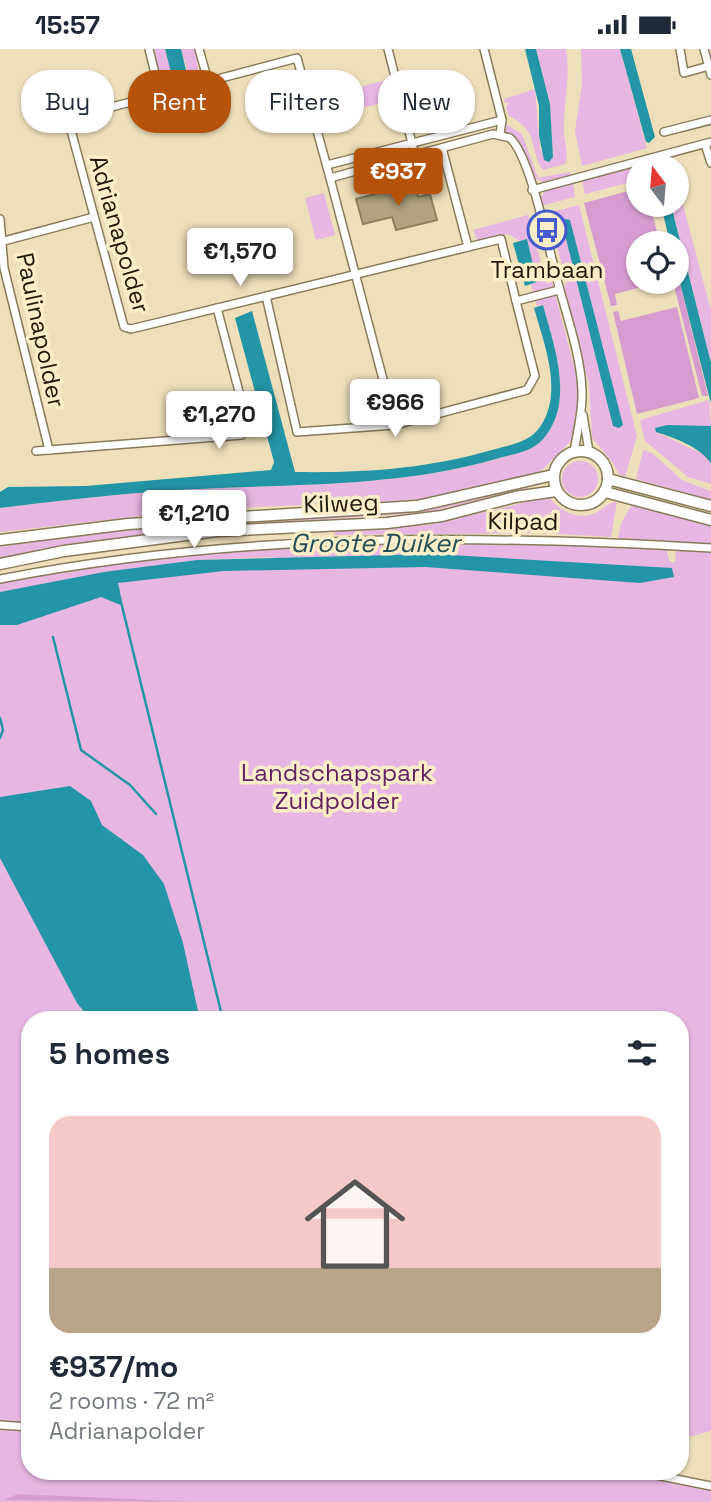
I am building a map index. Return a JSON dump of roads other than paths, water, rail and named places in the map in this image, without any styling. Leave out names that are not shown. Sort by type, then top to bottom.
[{"type":"main road","points":[[574,452],[589,452],[603,462],[608,479],[604,492],[597,500],[580,506],[569,503],[556,491],[553,475],[558,462],[574,452]]},
{"type":"main road","name":"Kilweg","points":[[0,540],[128,524],[417,506],[553,475]]},
{"type":"main road","points":[[608,479],[711,506]]},
{"type":"main road","name":"Kilweg","points":[[0,564],[76,549],[218,531],[401,521],[465,511],[515,497],[556,491]]},
{"type":"main road","points":[[604,492],[711,520]]},
{"type":"street","points":[[149,49],[154,70]]},
{"type":"street","points":[[199,49],[205,70]]},
{"type":"street","points":[[295,49],[395,425]]},
{"type":"street","points":[[388,49],[415,155]]},
{"type":"street","points":[[484,49],[502,120],[500,134]]},
{"type":"street","points":[[680,49],[684,73],[709,66]]},
{"type":"street","points":[[704,49],[711,75]]},
{"type":"street","name":"Adrianapolder","points":[[231,75],[298,58]]},
{"type":"street","name":"Adrianapolder","points":[[128,103],[74,117],[69,123],[124,327],[131,329],[500,239],[516,301]]},
{"type":"street","points":[[327,165],[502,120]]},
{"type":"street","points":[[664,132],[711,120]]},
{"type":"street","points":[[330,178],[500,134],[510,138],[520,151],[559,290],[581,380],[589,452]]},
{"type":"street","points":[[532,190],[708,143],[711,163]]},
{"type":"street","points":[[442,148],[468,247]]},
{"type":"street","points":[[2,242],[94,218]]},
{"type":"street","name":"Paulinapolder","points":[[0,219],[4,268],[49,450]]},
{"type":"street","points":[[266,296],[297,432],[395,425],[527,390],[535,376],[516,301],[559,290]]},
{"type":"street","points":[[36,451],[242,435],[248,426],[217,307]]},
{"type":"street","points":[[574,452],[582,408]]},
{"type":"street","name":"Kilpad","points":[[0,579],[120,558],[261,543],[449,538],[711,548]]},
{"type":"street","points":[[0,1425],[21,1426]]},
{"type":"street","points":[[681,1480],[711,1486]]},
{"type":"water","points":[[165,49],[181,49],[186,70],[170,70]]},
{"type":"water","points":[[525,49],[536,49],[550,104],[553,157],[549,162],[544,160],[539,136],[539,106]]},
{"type":"water","points":[[620,49],[631,49],[655,137],[649,143],[646,142]]},
{"type":"water","points":[[664,217],[674,217],[678,231],[667,231]]},
{"type":"water","points":[[565,219],[570,220],[623,425],[619,428],[613,426],[562,223]]},
{"type":"water","points":[[527,239],[537,282],[525,286],[513,243]]},
{"type":"water","points":[[689,276],[711,363],[711,404],[683,294],[689,294]]},
{"type":"water","points":[[543,305],[559,373],[558,407],[544,438],[522,452],[455,469],[373,481],[164,491],[0,508],[0,492],[8,487],[86,486],[271,470],[274,462],[235,318],[252,311],[295,472],[346,472],[419,466],[518,443],[530,437],[540,427],[551,399],[550,368],[534,308]]},
{"type":"water","points":[[667,425],[711,426],[711,463],[693,447],[656,432],[655,428]]},
{"type":"water","points":[[433,554],[672,568],[674,577],[640,583],[425,567],[224,571],[118,583],[123,606],[101,597],[17,625],[0,625],[0,592],[104,572],[197,560]]},
{"type":"water","points":[[70,786],[91,801],[102,825],[143,855],[164,884],[183,943],[198,1011],[84,1011],[0,858],[0,797]]},
{"type":"waterway","points":[[122,606],[221,1011]]},
{"type":"waterway","points":[[53,637],[81,750],[130,785],[156,814]]},
{"type":"waterway","points":[[0,718],[3,730],[0,738]]},
{"type":"place","name":"Trambaan","points":[[547,230]]},
{"type":"water label","name":"Groote Duiker","points":[[375,543]]},
{"type":"park label","name":"Landschapspark Zuidpolder","points":[[337,786]]}]
